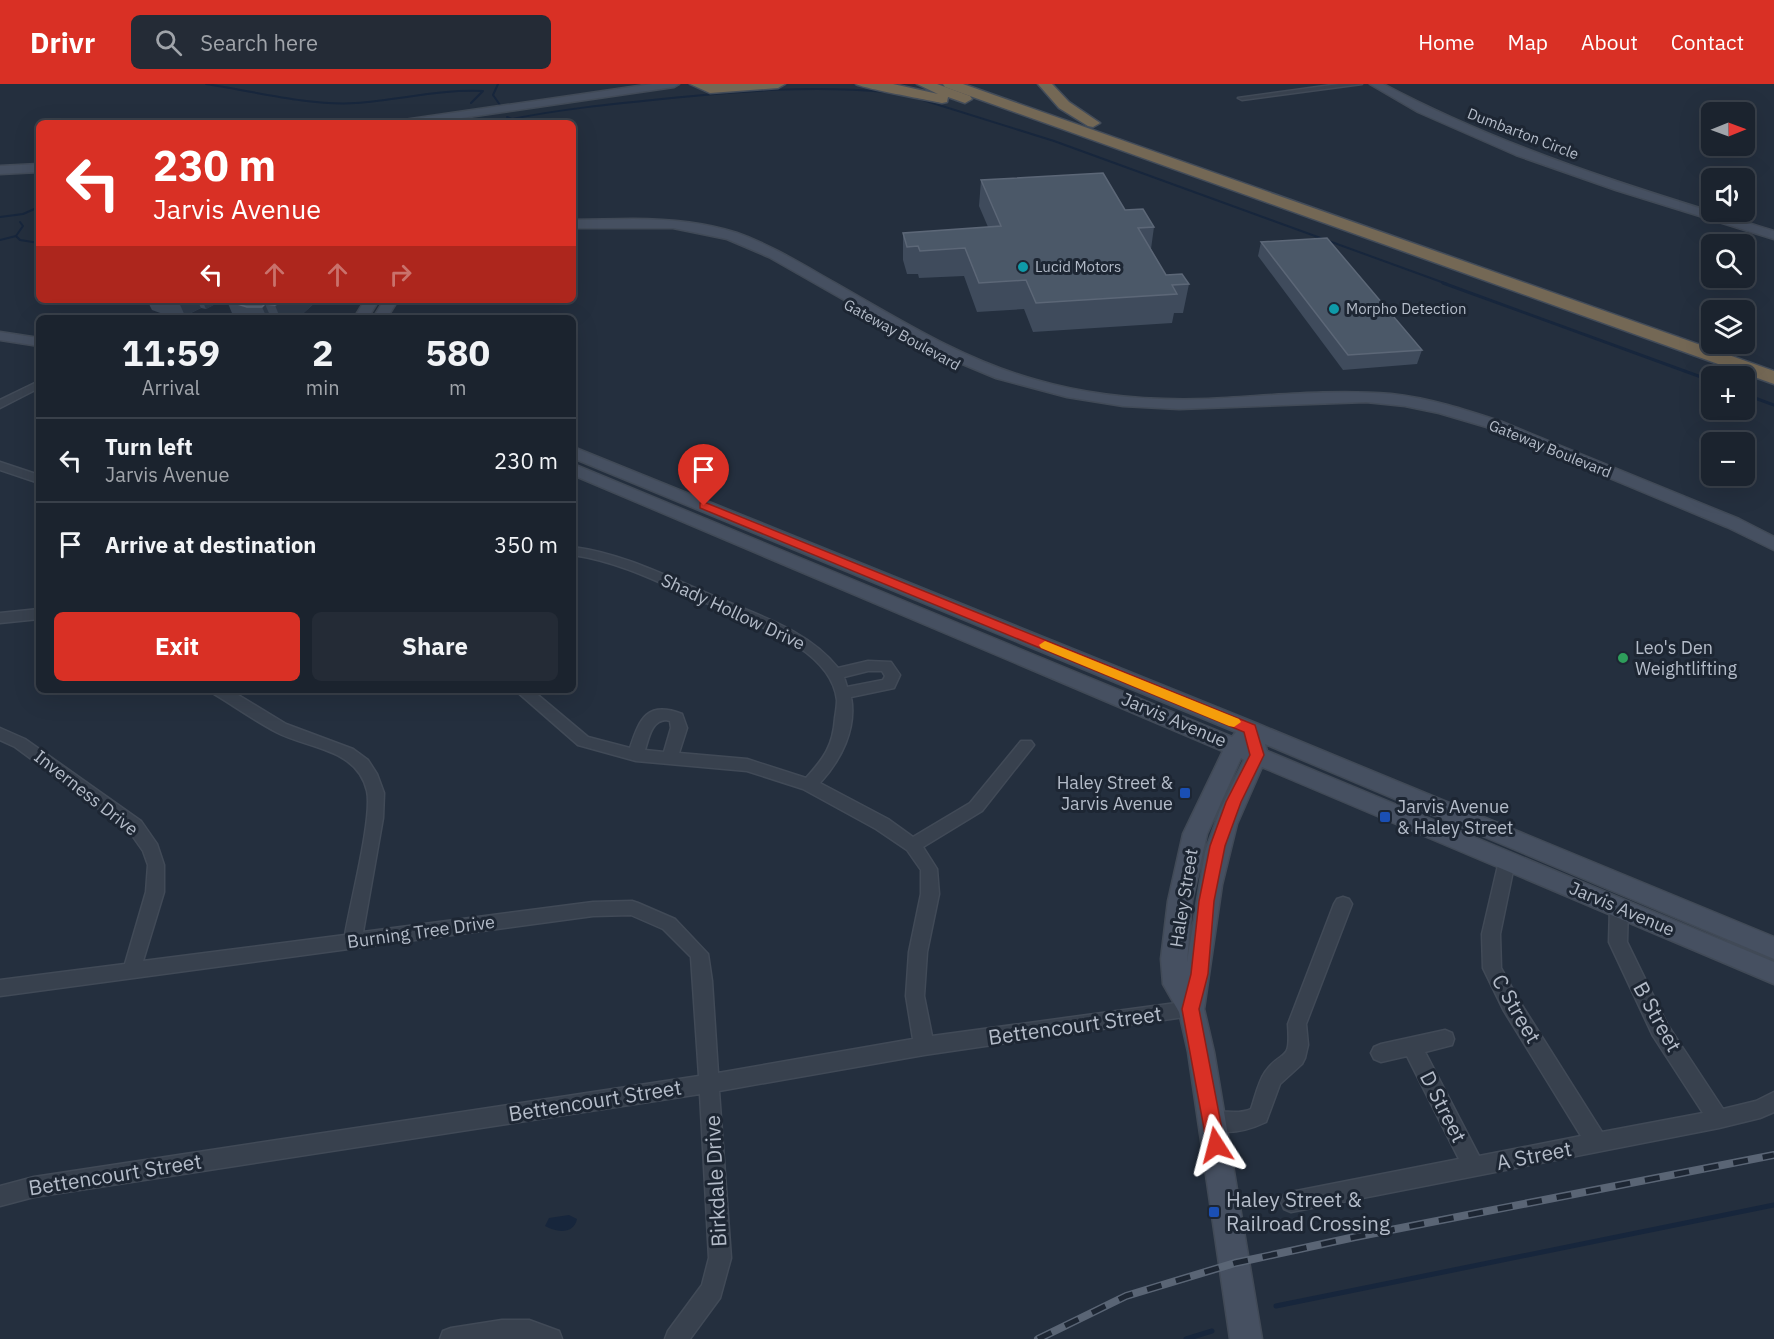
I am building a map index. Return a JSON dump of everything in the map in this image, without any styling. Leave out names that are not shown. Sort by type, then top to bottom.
[{"type":"highway","points":[[698,84],[704,88],[719,89],[778,84]]},
{"type":"highway","points":[[863,84],[918,93],[970,108]]},
{"type":"highway","points":[[924,84],[1704,366]]},
{"type":"highway","points":[[950,84],[1774,376]]},
{"type":"highway","points":[[958,84],[1774,376]]},
{"type":"highway","points":[[1045,84],[1064,105],[1087,120],[1199,165],[1227,179]]},
{"type":"highway","points":[[993,115],[1134,160]]},
{"type":"highway","points":[[1755,385],[1774,392]]},
{"type":"street","points":[[425,120],[674,84]]},
{"type":"street","points":[[459,120],[698,84]]},
{"type":"street","points":[[1242,98],[1358,84]]},
{"type":"street","name":"Dumbarton Circle","points":[[1375,84],[1449,123],[1518,152],[1665,202],[1774,235]]},
{"type":"street","name":"Dumbarton Circle","points":[[1398,84],[1461,119],[1523,148],[1665,202]]},
{"type":"street","points":[[0,170],[36,168]]},
{"type":"street","points":[[0,175],[36,173]]},
{"type":"street","name":"Gateway Boulevard","points":[[576,225],[657,223],[706,229],[730,235],[773,254],[958,359],[997,374],[1058,390],[1110,399],[1178,404],[1392,399],[1460,414],[1496,425],[1733,524],[1774,544]]},
{"type":"street","name":"Gateway Boulevard","points":[[576,230],[654,227],[702,233],[724,239],[765,257],[909,341],[960,367],[1017,387],[1064,398],[1137,408],[1180,411],[1264,407],[1315,399]]},
{"type":"street","points":[[0,330],[36,335]]},
{"type":"street","points":[[0,336],[36,342]]},
{"type":"street","points":[[0,405],[36,386]]},
{"type":"street","name":"Jarvis Avenue","points":[[576,453],[1248,744],[1507,861],[1774,973]]},
{"type":"street","points":[[0,466],[36,478]]},
{"type":"street","name":"Jarvis Avenue","points":[[576,470],[1248,744],[1774,948]]},
{"type":"street","name":"Shady Hollow Drive","points":[[576,551],[616,558],[793,636],[822,657],[836,674],[844,693],[844,719],[834,756],[809,785]]},
{"type":"street","points":[[0,618],[36,614]]},
{"type":"street","points":[[836,674],[868,666],[886,666],[893,675],[889,684],[844,693]]},
{"type":"street","points":[[224,693],[281,728],[348,753],[362,764],[370,778],[376,793],[375,818],[352,942]]},
{"type":"street","points":[[526,693],[583,741],[636,755],[747,765],[809,785],[882,824],[913,845],[928,869],[930,894],[918,952],[915,996],[924,1047]]},
{"type":"street","points":[[636,755],[646,724],[653,716],[668,713],[677,718],[679,728],[670,758]]},
{"type":"street","name":"Inverness Drive","points":[[0,734],[20,743],[135,826],[151,849],[156,865],[155,892],[131,972]]},
{"type":"street","name":"Haley Street","points":[[1246,1339],[1212,1121],[1191,1009],[1199,974],[1206,901],[1218,846],[1234,802],[1248,744]]},
{"type":"street","points":[[913,845],[976,807],[1026,745]]},
{"type":"street","name":"C Street","points":[[1507,861],[1491,934],[1492,968],[1511,1005],[1597,1143]]},
{"type":"street","points":[[1212,1121],[1245,1122],[1259,1115],[1272,1078],[1295,1058],[1299,1045],[1297,1024],[1343,904]]},
{"type":"street","name":"B Street","points":[[1619,907],[1618,942],[1660,1030],[1719,1119]]},
{"type":"street","name":"Burning Tree Drive","points":[[0,988],[593,909],[632,908],[669,924],[699,954],[711,1083]]},
{"type":"street","name":"Bettencourt Street","points":[[0,1196],[34,1187],[711,1083],[924,1047],[1191,1009]]},
{"type":"street","points":[[1381,1053],[1445,1039]]},
{"type":"street","name":"D Street","points":[[1412,1046],[1474,1167]]},
{"type":"street","name":"Birkdale Drive","points":[[675,1339],[712,1290],[720,1258],[711,1083]]},
{"type":"street","name":"A Street","points":[[1291,1202],[1719,1119],[1760,1109],[1774,1101]]},
{"type":"street","points":[[451,1339],[497,1331],[541,1333],[551,1339]]},
{"type":"water","points":[[569,1215],[577,1219],[569,1230],[560,1231],[545,1226],[549,1218]]},
{"type":"building","name":"Lucid Motors","points":[[1103,173],[1125,210],[1143,209],[1154,227],[1138,228],[1166,275],[1182,274],[1189,284],[1172,285],[1177,294],[1036,303],[1026,280],[979,283],[965,248],[920,251],[918,246],[907,247],[903,233],[1001,226],[981,180]]},
{"type":"building","name":"Morpho Detection","points":[[1327,238],[1422,350],[1348,355],[1261,242]]},
{"type":"building","points":[[234,303],[280,303],[265,304],[262,307],[247,307]]},
{"type":"waterway","points":[[206,84],[300,100],[338,103],[372,102],[435,93],[483,91],[471,103]]},
{"type":"waterway","points":[[498,84],[493,95],[500,105]]},
{"type":"waterway","points":[[507,117],[512,119],[606,105],[746,91],[831,89],[887,92]]},
{"type":"waterway","points":[[910,96],[1054,141],[1447,284]]},
{"type":"waterway","points":[[0,217],[23,214],[36,208]]},
{"type":"waterway","points":[[16,236],[23,226],[20,222]]},
{"type":"waterway","points":[[0,240],[16,236]]},
{"type":"waterway","points":[[16,236],[20,240],[36,243]]},
{"type":"waterway","points":[[1443,283],[1701,377]]},
{"type":"waterway","points":[[1755,398],[1774,405]]},
{"type":"waterway","points":[[1276,1306],[1774,1205]]},
{"type":"waterway","points":[[1186,1339],[1212,1331]]},
{"type":"railway","points":[[1038,1339],[1126,1296],[1235,1263],[1355,1237],[1774,1155]]},
{"type":"slow traffic","points":[[1045,645],[1234,722]]},
{"type":"place","name":"Lucid Motors","points":[[1023,267]]},
{"type":"place","name":"Morpho Detection","points":[[1334,309]]},
{"type":"place","name":"Leo's Den Weightlifting","points":[[1623,658]]},
{"type":"place","name":"Haley Street & Jarvis Avenue","points":[[1185,793]]},
{"type":"place","name":"Jarvis Avenue & Haley Street","points":[[1385,817]]},
{"type":"place","name":"Haley Street & Railroad Crossing","points":[[1214,1212]]},
{"type":"route","points":[[704,506],[1250,729],[1257,755],[1234,802],[1212,868],[1206,901],[1199,974],[1191,1009],[1201,1052],[1216,1145]]}]
